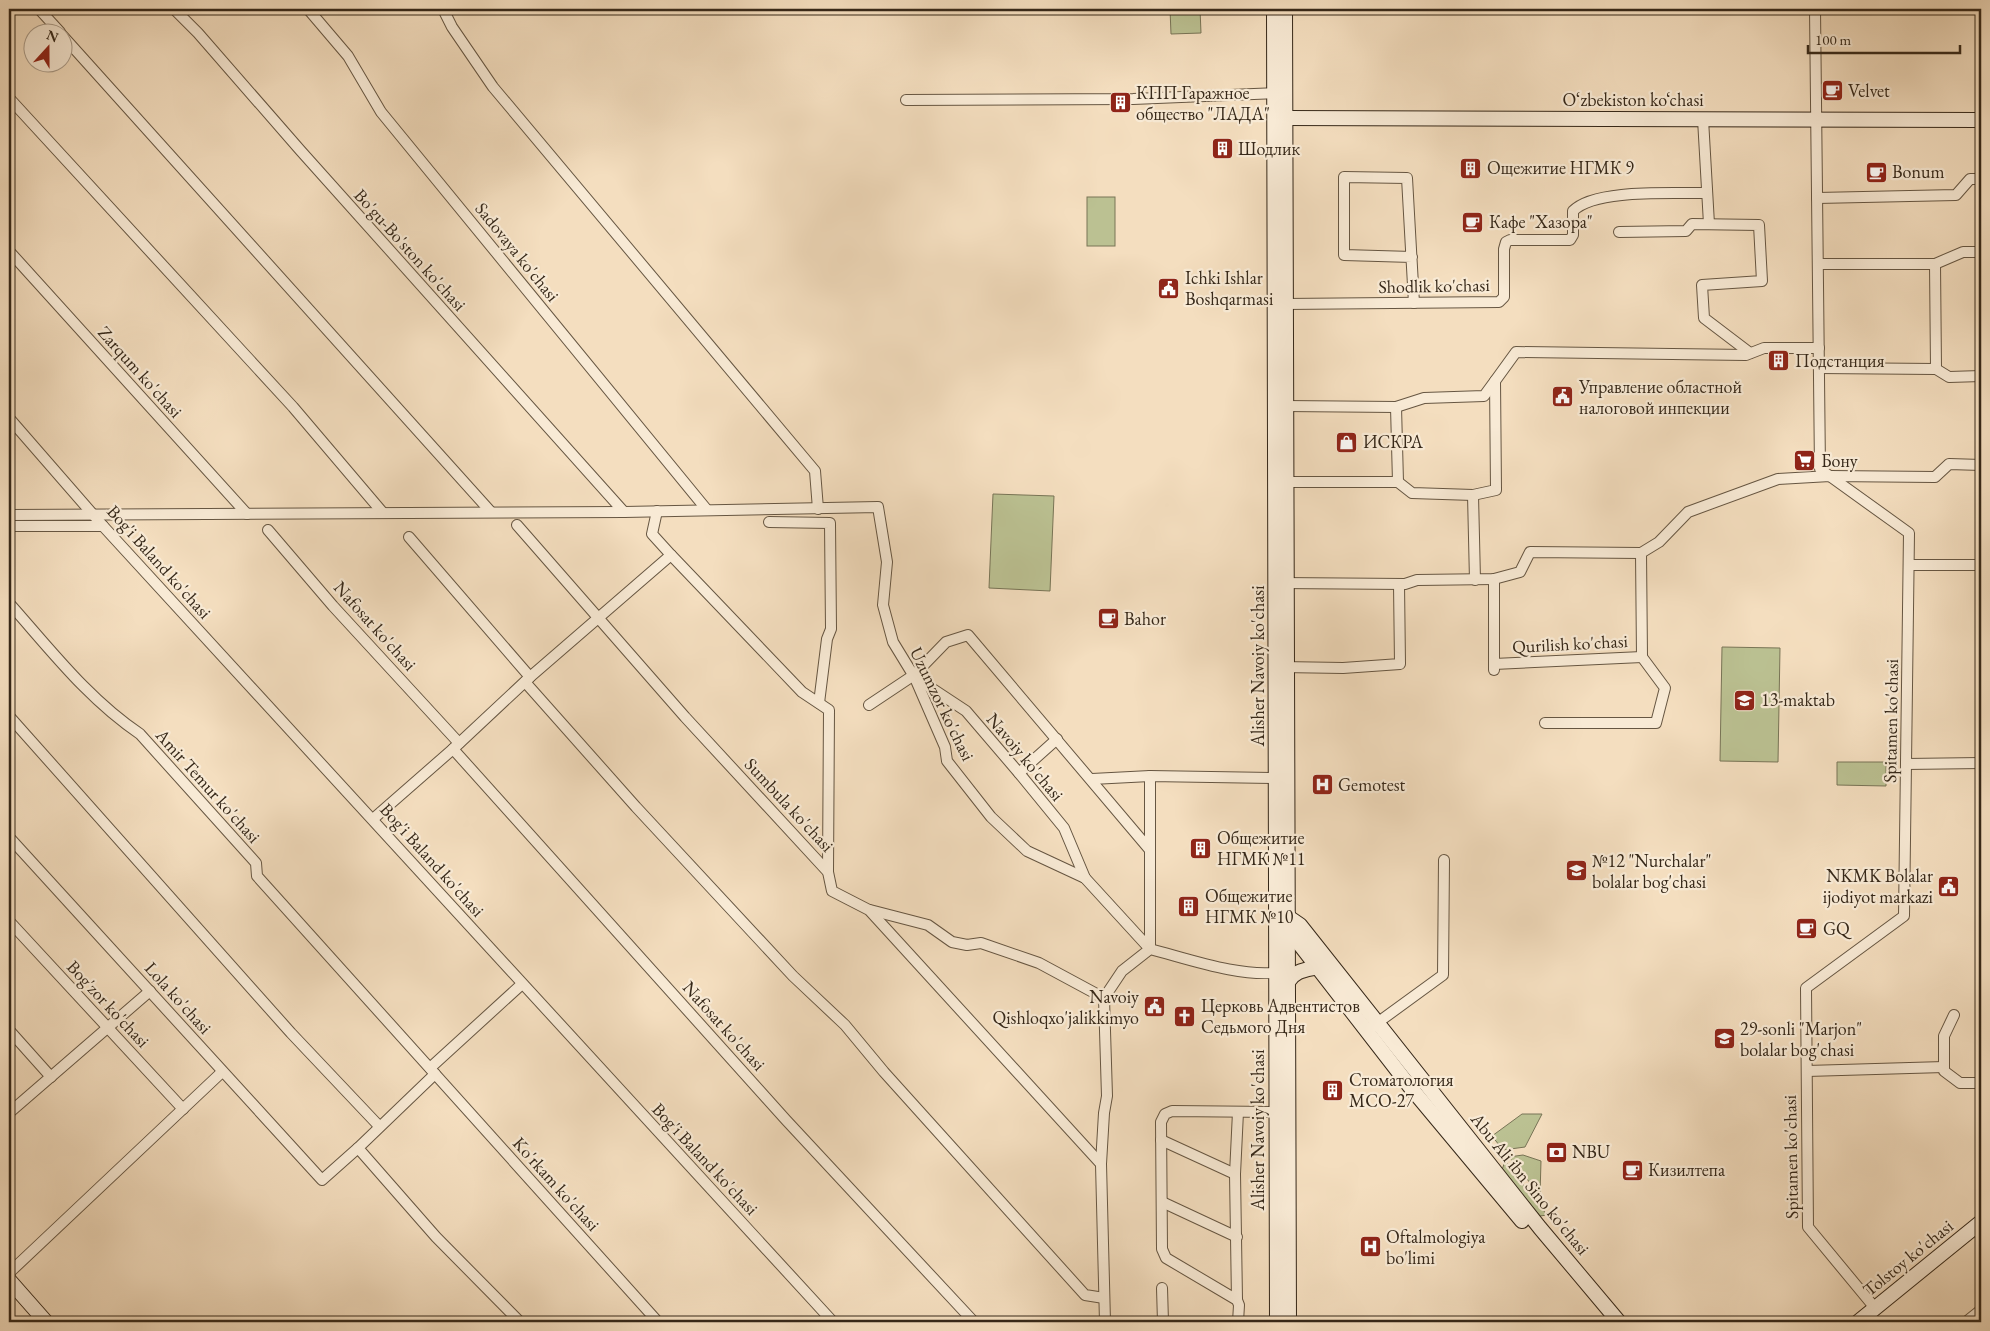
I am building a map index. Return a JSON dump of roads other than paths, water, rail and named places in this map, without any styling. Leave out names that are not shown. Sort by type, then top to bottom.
[{"type":"main road","name":"Alisher Navoiy ko'chasi","points":[[1274,9],[1279,93],[1283,920]]},
{"type":"main road","name":"Alisher Navoiy ko'chasi","points":[[1281,583],[1286,482],[1286,118],[1279,93],[1285,9]]},
{"type":"main road","name":"O‘zbekiston ko‘chasi","points":[[1286,118],[1981,120]]},
{"type":"main road","name":"Alisher Navoiy ko'chasi","points":[[1278,1322],[1285,975],[1278,778],[1282,667]]},
{"type":"main road","name":"Abu Ali ibn Sino ko'chasi","points":[[1283,920],[1318,967],[1371,1027],[1619,1322]]},
{"type":"main road","name":"Abu Ali ibn Sino ko'chasi","points":[[1283,920],[1300,925],[1411,1088],[1607,1322]]},
{"type":"main road","points":[[1285,975],[1318,967]]},
{"type":"main road","name":"Alisher Navoiy ko'chasi","points":[[1282,1112],[1289,1322]]},
{"type":"main road","name":"Tolstoy ko'chasi","points":[[1858,1322],[1980,1226]]},
{"type":"main road","points":[[9,1280],[46,1322]]},
{"type":"street","points":[[39,9],[50,22]]},
{"type":"street","name":"Bo'gu-Bo'ston ko'chasi","points":[[174,9],[198,32],[312,165],[624,512]]},
{"type":"street","name":"Sadovaya ko'chasi","points":[[308,9],[348,56],[381,112],[707,510]]},
{"type":"street","points":[[9,515],[92,513],[624,512],[818,509],[815,471],[493,87],[452,27],[443,9]]},
{"type":"street","name":"Spitamen ko'chasi","points":[[1815,9],[1820,469],[1909,533],[1904,916],[1806,988],[1808,1227],[1875,1308]]},
{"type":"street","points":[[72,46],[491,512]]},
{"type":"street","points":[[906,100],[1133,100],[1279,93]]},
{"type":"street","points":[[9,98],[293,407],[383,513]]},
{"type":"street","points":[[1704,119],[1709,224]]},
{"type":"street","name":"Shodlik ko'chasi","points":[[1344,178],[1406,178],[1412,257],[1344,255],[1344,178]]},
{"type":"street","points":[[1817,198],[1956,194],[1970,179],[1981,179]]},
{"type":"street","name":"Shodlik ko'chasi","points":[[1285,304],[1499,302],[1504,297],[1506,242],[1510,240],[1570,240],[1573,235],[1573,211],[1580,205],[1610,195],[1707,193]]},
{"type":"street","points":[[1619,232],[1686,231],[1692,224],[1759,225],[1762,282],[1702,285],[1704,318],[1750,353]]},
{"type":"street","name":"Zarqum ko'chasi","points":[[9,251],[247,514]]},
{"type":"street","points":[[1818,264],[1935,264],[1963,252],[1981,252]]},
{"type":"street","points":[[1412,257],[1414,303]]},
{"type":"street","points":[[1935,264],[1936,370]]},
{"type":"street","points":[[1285,406],[1396,407],[1424,398],[1484,396],[1516,352],[1746,355],[1764,348],[1819,348]]},
{"type":"street","points":[[1819,368],[1936,370],[1949,377],[1981,376]]},
{"type":"street","points":[[1286,482],[1398,482],[1412,493],[1473,495],[1496,490],[1494,381]]},
{"type":"street","points":[[1396,407],[1398,482]]},
{"type":"street","name":"Bog'i Baland ko'chasi","points":[[9,418],[103,526],[373,819],[830,1321]]},
{"type":"street","points":[[1281,583],[1398,584],[1417,580],[1494,579],[1520,572],[1530,552],[1641,553],[1659,542],[1688,512],[1778,479],[1830,476],[1935,477],[1949,464],[1981,465]]},
{"type":"street","points":[[1473,495],[1476,580]]},
{"type":"street","name":"Uzumzor ko'chasi","points":[[818,509],[878,507],[887,562],[883,605],[893,642],[914,676],[944,747],[946,761],[990,817],[1027,852],[1085,878],[1150,949]]},
{"type":"street","points":[[657,511],[652,534],[802,692],[829,710],[828,872]]},
{"type":"street","points":[[769,522],[830,522],[831,629],[827,639],[819,703]]},
{"type":"street","points":[[9,526],[103,526]]},
{"type":"street","name":"Sumbula ko'chasi","points":[[517,526],[685,717],[828,872],[832,891],[868,910],[1101,1164]]},
{"type":"street","name":"Nafosat ko'chasi","points":[[268,530],[779,1112],[974,1322]]},
{"type":"street","points":[[409,537],[636,807],[793,976],[845,1025],[884,1072],[1086,1295],[1104,1298]]},
{"type":"street","points":[[1641,553],[1642,657]]},
{"type":"street","points":[[373,819],[671,554]]},
{"type":"street","points":[[1908,565],[1981,565]]},
{"type":"street","name":"Qurilish ko'chasi","points":[[1494,579],[1494,667],[1642,657],[1665,688],[1656,723],[1545,722]]},
{"type":"street","points":[[1282,667],[1343,668],[1400,664],[1398,584]]},
{"type":"street","name":"Amir Temur ko'chasi","points":[[9,602],[81,686],[123,723],[140,734],[256,863],[257,876],[432,1071]]},
{"type":"street","name":"Navoiy ko'chasi","points":[[1085,878],[1064,828],[1020,773],[966,711],[914,676],[946,642],[968,635],[1092,779],[1150,850]]},
{"type":"street","points":[[869,705],[914,676]]},
{"type":"street","points":[[9,716],[291,1033],[379,1126]]},
{"type":"street","points":[[1020,773],[1057,739]]},
{"type":"street","points":[[1906,764],[1981,763]]},
{"type":"street","points":[[1092,779],[1150,776],[1278,778]]},
{"type":"street","points":[[1150,776],[1150,949]]},
{"type":"street","name":"Lola ko'chasi","points":[[9,837],[322,1180],[358,1148]]},
{"type":"street","points":[[1371,1027],[1443,975],[1444,860]]},
{"type":"street","points":[[868,910],[928,925],[952,942],[981,943],[1039,963],[1104,998]]},
{"type":"street","name":"Bog'zor ko'chasi","points":[[9,921],[183,1109]]},
{"type":"street","points":[[1105,1322],[1101,1164],[1107,1096],[1104,998],[1122,971],[1150,949]]},
{"type":"street","points":[[1150,949],[1214,966],[1264,974],[1285,975]]},
{"type":"street","points":[[520,1322],[436,1237],[358,1148],[432,1071],[522,984]]},
{"type":"street","points":[[9,1113],[150,991]]},
{"type":"street","points":[[1954,1015],[1944,1036],[1944,1069],[1960,1083],[1981,1083]]},
{"type":"street","points":[[9,1030],[51,1077]]},
{"type":"street","name":"Spitamen ko'chasi","points":[[1807,1071],[1944,1069]]},
{"type":"street","name":"Ko'rkam ko'chasi","points":[[432,1071],[658,1322]]},
{"type":"street","points":[[9,1273],[222,1072]]},
{"type":"street","points":[[1237,1300],[1166,1258],[1162,1249],[1161,1122],[1166,1114],[1172,1112],[1282,1112]]},
{"type":"street","points":[[1238,1112],[1235,1174],[1238,1322]]},
{"type":"street","points":[[1161,1140],[1235,1174]]},
{"type":"street","points":[[1162,1202],[1237,1236]]},
{"type":"street","points":[[1162,1288],[1163,1322]]},
{"type":"street","points":[[1966,1322],[1981,1310]]},
{"type":"place","name":"Velvet","points":[[1832,91]]},
{"type":"place","name":"КПП Гаражное общество \"ЛАДА\"","points":[[1120,103]]},
{"type":"place","name":"Шодлик","points":[[1222,149]]},
{"type":"place","name":"Ощежитие НГМК 9","points":[[1471,168]]},
{"type":"place","name":"Bonum","points":[[1876,172]]},
{"type":"place","name":"Кафе \"Хазора\"","points":[[1473,222]]},
{"type":"place","name":"Ichki Ishlar Boshqarmasi","points":[[1169,288]]},
{"type":"place","name":"Подстанция","points":[[1779,361]]},
{"type":"place","name":"Управление областной налоговой инпекции","points":[[1563,397]]},
{"type":"place","name":"ИСКРА","points":[[1347,442]]},
{"type":"place","name":"Бону","points":[[1805,461]]},
{"type":"place","name":"Bahor","points":[[1108,619]]},
{"type":"place","name":"13-maktab","points":[[1745,700]]},
{"type":"place","name":"Gemotest","points":[[1322,785]]},
{"type":"place","name":"Общежитие НГМК №11","points":[[1201,848]]},
{"type":"place","name":"№12 \"Nurchalar\" bolalar bog'chasi","points":[[1576,871]]},
{"type":"place","name":"NKMK Bolalar ijodiyot markazi","points":[[1949,886]]},
{"type":"place","name":"Общежитие НГМК №10","points":[[1189,906]]},
{"type":"place","name":"GQ","points":[[1807,929]]},
{"type":"place","name":"Navoiy Qishloqxo'jalikkimyo","points":[[1155,1007]]},
{"type":"place","name":"Церковь Адвентистов Седьмого Дня","points":[[1185,1016]]},
{"type":"place","name":"29-sonli \"Marjon\" bolalar bog'chasi","points":[[1724,1039]]},
{"type":"place","name":"Стоматология МСО-27","points":[[1333,1090]]},
{"type":"place","name":"NBU","points":[[1556,1152]]},
{"type":"place","name":"Кизилтепа","points":[[1632,1170]]},
{"type":"place","name":"Oftalmologiya bo'limi","points":[[1370,1247]]}]
